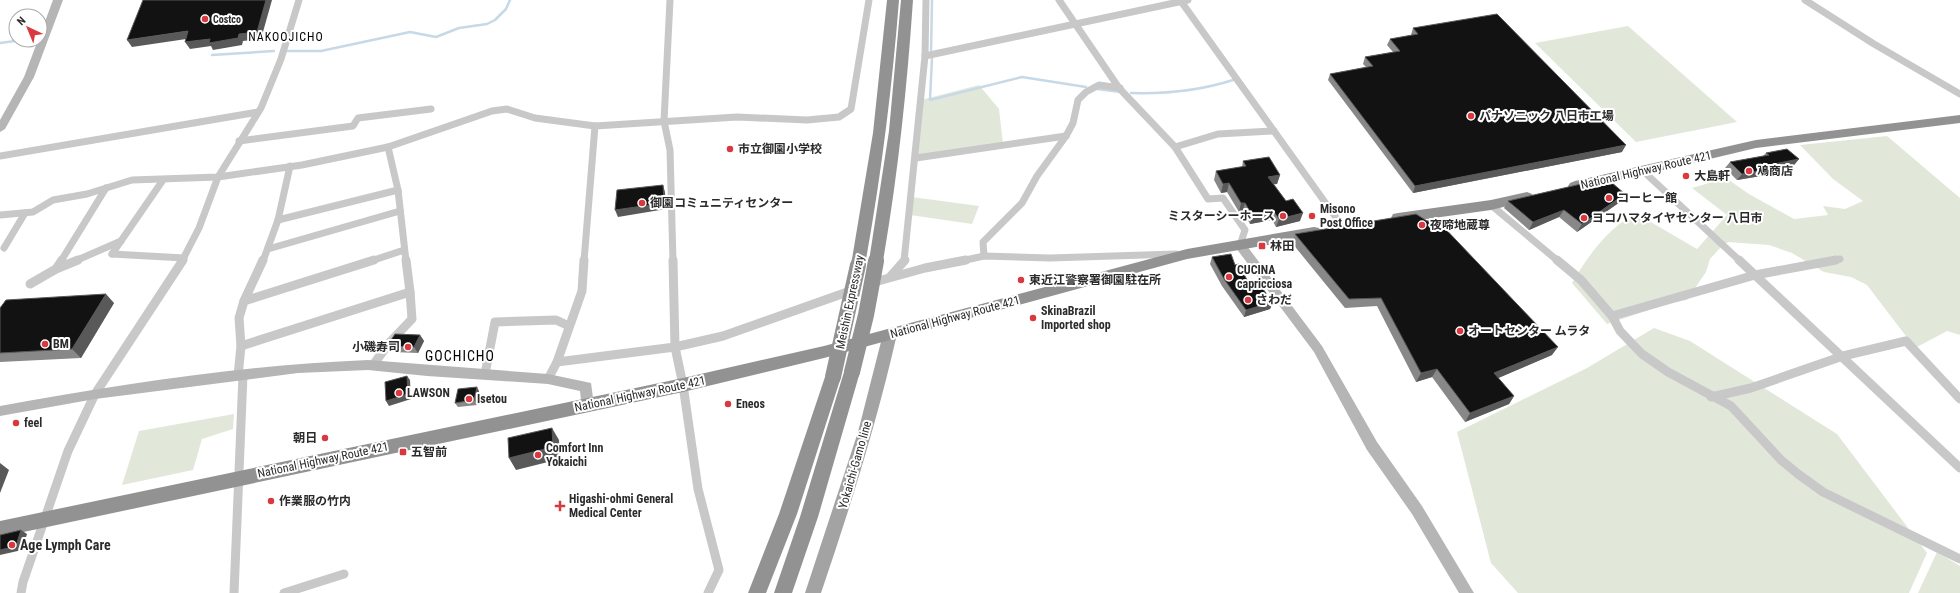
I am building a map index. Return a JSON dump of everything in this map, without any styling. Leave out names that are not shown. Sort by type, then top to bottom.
[{"type":"highway","name":"Meishin Expressway","points":[[757,593],[788,514],[833,377],[870,206],[893,0]]},
{"type":"highway","name":"Meishin Expressway","points":[[784,593],[826,465],[866,315],[886,206],[907,0]]},
{"type":"highway","name":"National Highway Route 421","points":[[1564,189],[1756,144],[1960,119]]},
{"type":"highway","points":[[1381,221],[1492,205],[1542,194]]},
{"type":"highway","name":"National Highway Route 421","points":[[0,529],[239,477],[683,385],[824,352],[1187,254],[1357,224]]},
{"type":"main road","name":"Yokaichi-Gamo line","points":[[813,593],[845,501],[883,368],[890,334]]},
{"type":"street","points":[[0,129],[29,77],[58,0]]},
{"type":"street","points":[[20,593],[22,582],[68,451],[95,394],[184,258],[199,228],[218,177],[258,112],[281,59],[299,0]]},
{"type":"street","points":[[670,0],[664,121],[670,150],[675,347],[683,385],[698,490],[719,570],[708,593]]},
{"type":"street","points":[[0,215],[33,212],[53,200],[87,194],[132,180],[218,177],[290,166],[388,147],[468,117],[507,109],[535,118],[595,126],[736,117],[807,120],[839,117],[851,109],[869,0]]},
{"type":"street","points":[[889,277],[905,260],[925,56],[926,0]]},
{"type":"street","points":[[1059,0],[1120,88],[1175,147],[1208,199],[1223,198],[1245,230],[1240,245],[1318,349],[1372,446],[1417,510],[1467,593]]},
{"type":"street","points":[[925,56],[1183,0],[1342,226]]},
{"type":"street","points":[[1805,0],[1874,44],[1960,94]]},
{"type":"street","points":[[984,256],[983,242],[1022,203],[1036,176],[1066,136],[1073,123],[1078,100],[1086,92],[1100,85],[1120,88]]},
{"type":"street","points":[[239,142],[353,126],[358,118],[431,109]]},
{"type":"street","points":[[0,156],[258,112]]},
{"type":"street","points":[[548,379],[557,362],[582,291],[595,126]]},
{"type":"street","points":[[1175,147],[1218,134],[1274,131]]},
{"type":"street","points":[[916,158],[1066,136]]},
{"type":"street","points":[[373,365],[390,342],[412,318],[398,190],[388,147]]},
{"type":"street","points":[[234,593],[239,477],[241,375],[239,318],[244,301],[268,248],[278,220],[290,166]]},
{"type":"street","points":[[1642,170],[1843,356],[1960,468]]},
{"type":"street","points":[[163,180],[112,254],[184,258]]},
{"type":"street","points":[[56,269],[106,188]]},
{"type":"street","points":[[278,220],[398,190]]},
{"type":"street","points":[[1492,205],[1581,280],[1612,316],[1620,331],[1642,354],[1668,372],[1731,406],[1781,460],[1823,492],[1960,559]]},
{"type":"street","points":[[268,248],[400,211]]},
{"type":"street","points":[[4,248],[24,213]]},
{"type":"street","points":[[30,284],[56,269],[121,241]]},
{"type":"street","points":[[244,301],[404,250]]},
{"type":"street","points":[[557,362],[675,347],[723,336],[889,277],[948,262],[984,256],[1050,258],[1187,254]]},
{"type":"street","points":[[1612,316],[1755,275],[1840,259]]},
{"type":"street","points":[[241,346],[410,292]]},
{"type":"street","points":[[485,374],[495,322],[556,320],[569,326]]},
{"type":"street","points":[[1711,396],[1751,388],[1843,356],[1906,342],[1960,399]]},
{"type":"street","points":[[0,412],[95,394],[241,375],[298,368],[373,365],[427,371],[548,379],[586,387],[587,405]]},
{"type":"street","points":[[284,593],[344,574]]},
{"type":"shaded area","points":[[1628,26],[1737,122],[1636,142],[1535,43]]},
{"type":"shaded area","points":[[979,85],[999,109],[1003,144],[916,158],[921,100]]},
{"type":"shaded area","points":[[1887,136],[1960,198],[1960,335],[1947,331],[1915,348],[1867,285],[1851,277],[1824,272],[1792,253],[1769,245],[1728,242],[1710,259],[1706,272],[1687,300],[1670,303],[1607,324],[1572,283],[1592,253],[1608,234],[1627,219],[1637,214],[1697,249],[1727,215],[1692,188],[1726,178],[1749,194],[1794,219],[1828,215],[1823,206],[1845,209],[1863,201],[1833,179],[1800,145]]},
{"type":"shaded area","points":[[912,197],[979,206],[972,224],[910,215]]},
{"type":"shaded area","points":[[1654,328],[1690,341],[1837,434],[1927,553],[1909,593],[1518,593],[1491,563],[1457,432],[1587,368]]},
{"type":"shaded area","points":[[234,414],[233,429],[202,439],[193,470],[122,485],[139,431]]},
{"type":"shaded area","points":[[1937,552],[1960,566],[1960,593],[1918,593]]},
{"type":"building","name":"Costco","points":[[143,0],[266,0],[257,32],[239,34],[238,38],[209,43],[210,39],[185,42],[188,31],[127,40]]},
{"type":"building","name":"パナソニック 八日市工場","points":[[1497,14],[1626,145],[1415,186],[1330,74],[1373,66],[1365,57],[1400,51],[1390,39],[1418,34],[1413,28]]},
{"type":"building","points":[[1787,149],[1799,159],[1774,164],[1778,168],[1742,174],[1730,162],[1769,155],[1766,153]]},
{"type":"building","points":[[1269,157],[1280,175],[1268,177],[1286,201],[1293,199],[1303,213],[1279,219],[1274,212],[1252,215],[1245,203],[1241,203],[1229,183],[1223,184],[1216,171],[1246,166],[1243,161]]},
{"type":"building","points":[[1594,181],[1600,186],[1611,182],[1625,194],[1582,224],[1564,210],[1533,222],[1508,201]]},
{"type":"building","points":[[663,185],[664,203],[615,210],[617,190]]},
{"type":"building","name":"オートセンター ムラタ","points":[[1416,214],[1427,221],[1436,219],[1558,347],[1494,373],[1514,396],[1470,413],[1437,369],[1421,373],[1381,298],[1349,299],[1295,234]]},
{"type":"building","points":[[1231,254],[1235,265],[1239,264],[1247,280],[1259,284],[1273,302],[1246,310],[1224,279],[1212,257]]},
{"type":"building","name":"BM","points":[[106,294],[72,349],[0,353],[0,308],[6,300]]},
{"type":"building","points":[[395,334],[420,335],[414,347],[387,346]]},
{"type":"building","name":"LAWSON","points":[[407,376],[408,394],[386,401],[385,382]]},
{"type":"building","points":[[477,387],[474,400],[455,403],[458,389]]},
{"type":"building","points":[[552,428],[553,447],[509,458],[508,438]]},
{"type":"building","points":[[21,530],[16,546],[0,550],[0,535]]},
{"type":"waterway","points":[[288,51],[321,51],[410,32],[436,37],[459,28],[487,24],[495,20],[506,9],[510,0]]},
{"type":"waterway","points":[[931,53],[932,0]]},
{"type":"waterway","points":[[0,43],[8,42]]},
{"type":"waterway","points":[[212,55],[274,51]]},
{"type":"waterway","points":[[932,58],[930,100],[1022,77],[1086,87]]},
{"type":"waterway","points":[[1131,93],[1182,91],[1208,87],[1233,80]]},
{"type":"waterway","points":[[1097,89],[1121,92]]},
{"type":"place","name":"Costco","points":[[205,19]]},
{"type":"place","name":"パナソニック 八日市工場","points":[[1471,116]]},
{"type":"place","name":"市立御園小学校","points":[[730,149]]},
{"type":"place","name":"鳰商店","points":[[1749,171]]},
{"type":"place","name":"大島軒","points":[[1686,176]]},
{"type":"place","name":"コーヒー館","points":[[1609,198]]},
{"type":"place","name":"御園コミュニティセンター","points":[[642,203]]},
{"type":"place","name":"ミスターシーホース","points":[[1283,216]]},
{"type":"place","name":"Misono Post Office","points":[[1312,216]]},
{"type":"place","name":"ヨコハマタイヤセンター 八日市","points":[[1584,218]]},
{"type":"place","name":"夜啼地蔵尊","points":[[1422,225]]},
{"type":"place","name":"林田","points":[[1262,246]]},
{"type":"place","name":"CUCINA capricciosa","points":[[1229,277]]},
{"type":"place","name":"東近江警察署御園駐在所","points":[[1021,280]]},
{"type":"place","name":"さわだ","points":[[1248,300]]},
{"type":"place","name":"SkinaBrazil Imported shop","points":[[1033,318]]},
{"type":"place","name":"オートセンター ムラタ","points":[[1460,331]]},
{"type":"place","name":"BM","points":[[45,344]]},
{"type":"place","name":"小磯寿司","points":[[408,347]]},
{"type":"place","name":"LAWSON","points":[[399,393]]},
{"type":"place","name":"Isetou","points":[[469,399]]},
{"type":"place","name":"Eneos","points":[[728,404]]},
{"type":"place","name":"feel","points":[[16,423]]},
{"type":"place","name":"朝日","points":[[325,438]]},
{"type":"place","name":"五智前","points":[[403,452]]},
{"type":"place","name":"Comfort Inn Yokaichi","points":[[538,455]]},
{"type":"place","name":"作業服の竹内","points":[[271,501]]},
{"type":"place","name":"Higashi-ohmi General Medical Center","points":[[560,506]]},
{"type":"place","name":"Age Lymph Care","points":[[12,545]]},
{"type":"district","name":"NAKOOJICHO","points":[[286,37]]},
{"type":"district","name":"GOCHICHO","points":[[460,356]]}]
